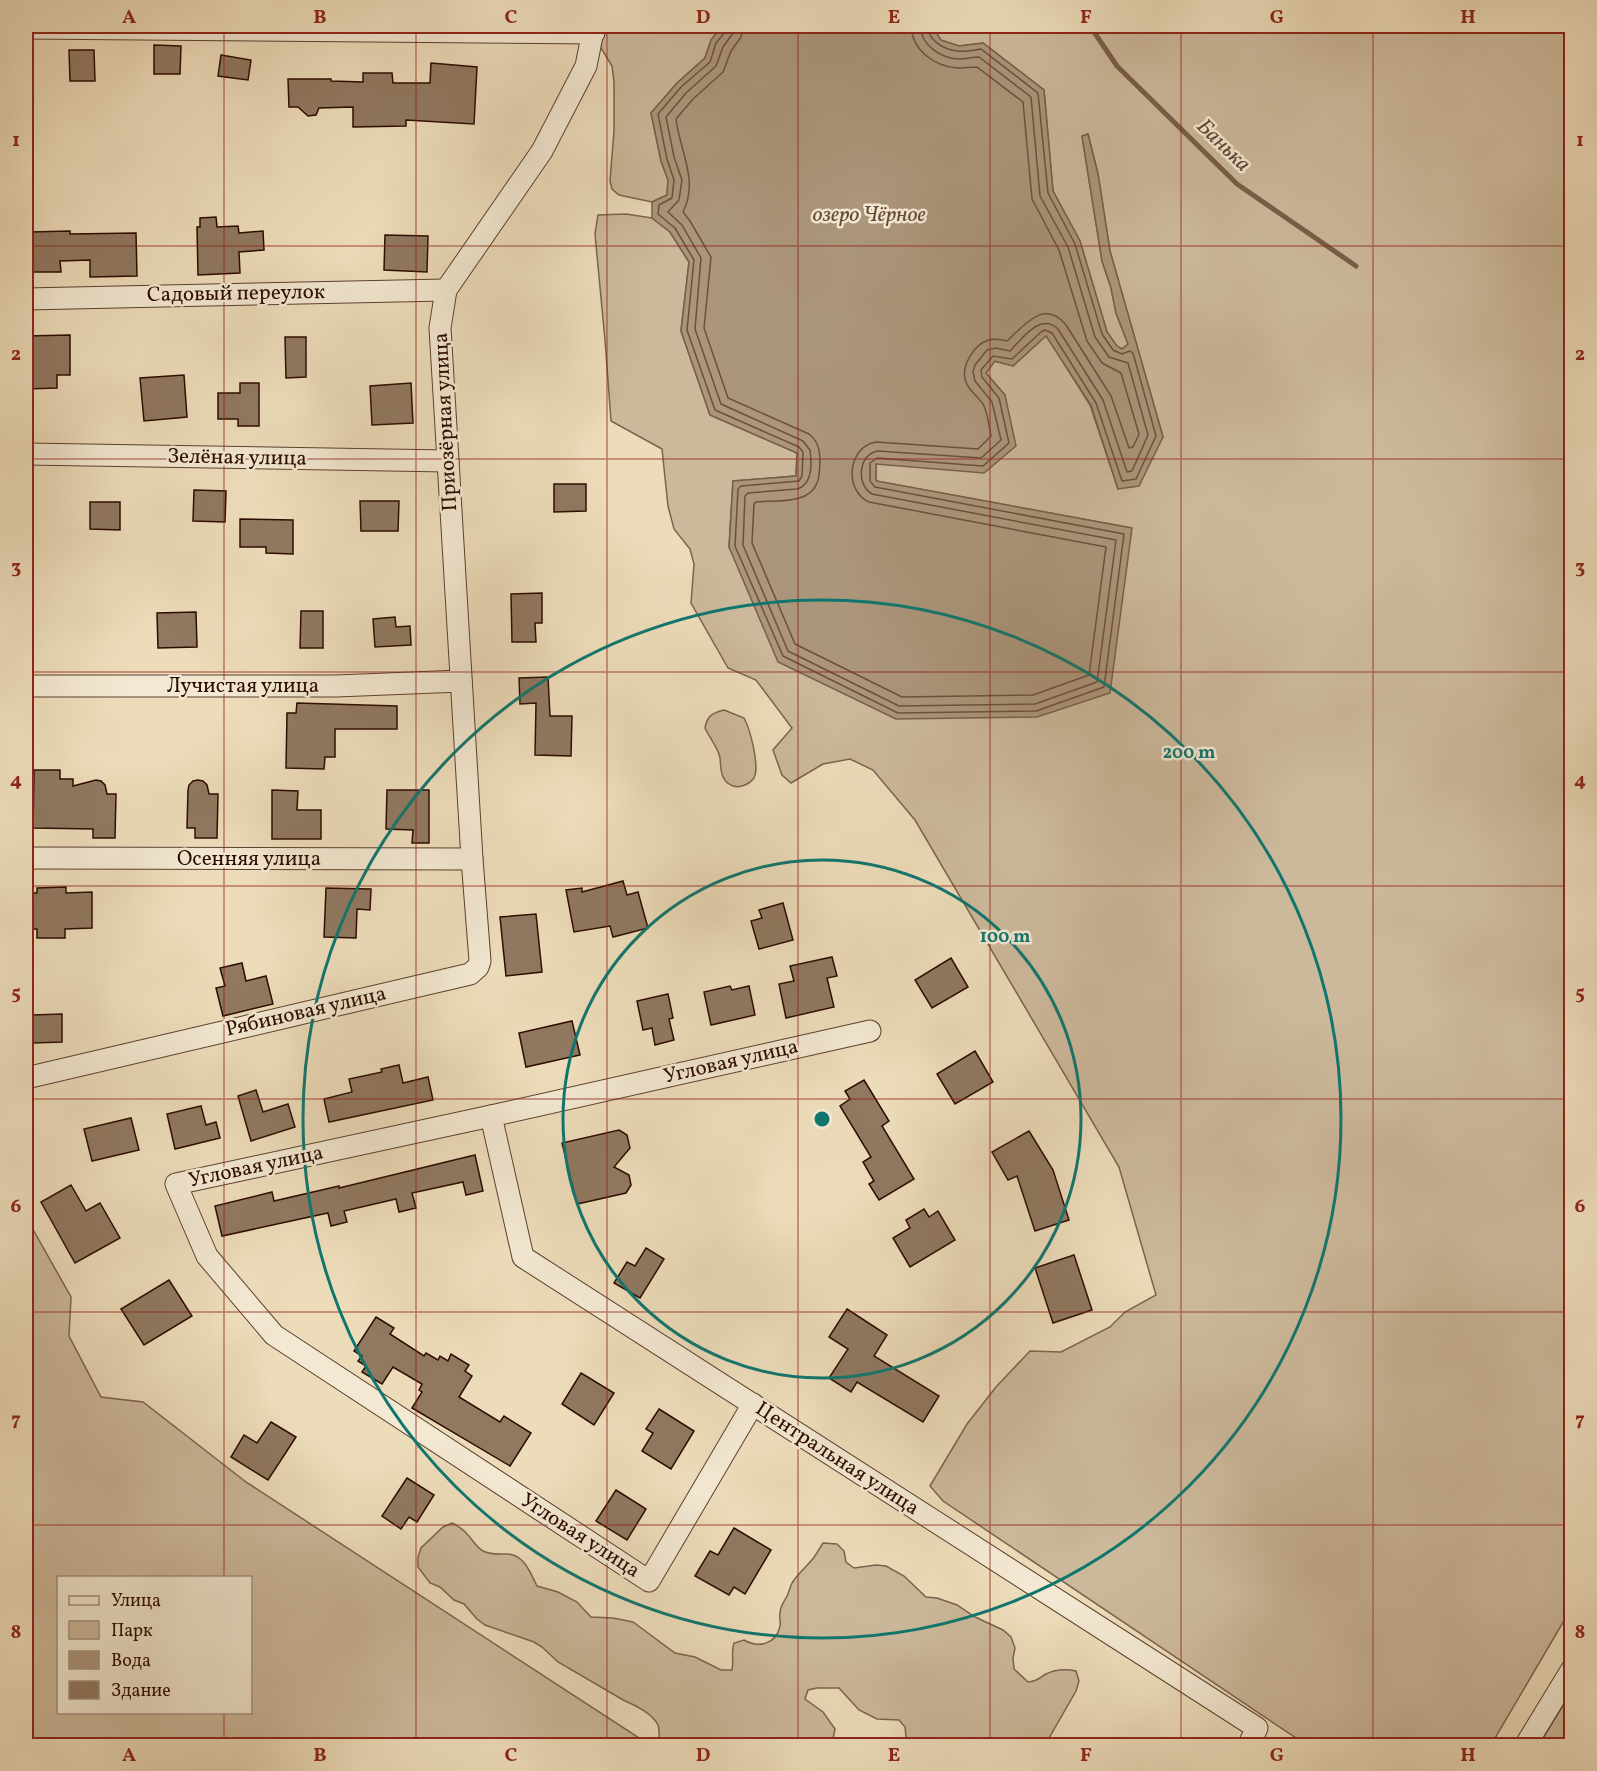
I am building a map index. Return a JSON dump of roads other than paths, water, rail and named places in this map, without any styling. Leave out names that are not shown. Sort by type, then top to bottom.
[{"type":"street","points":[[26,28],[594,29]]},
{"type":"street","name":"Приозёрная улица","points":[[472,859],[440,328],[446,290],[542,151],[586,66],[594,29]]},
{"type":"street","name":"Садовый переулок","points":[[26,299],[446,290]]},
{"type":"street","name":"Зелёная улица","points":[[26,454],[448,461]]},
{"type":"street","name":"Лучистая улица","points":[[26,686],[336,686],[461,681]]},
{"type":"street","name":"Осенняя улица","points":[[26,858],[472,859]]},
{"type":"street","name":"Рябиновая улица","points":[[26,1078],[470,974],[478,967],[480,961],[472,859]]},
{"type":"street","name":"Угловая улица","points":[[753,1404],[649,1581],[274,1335],[207,1256],[176,1184],[870,1031]]},
{"type":"street","name":"Центральная улица","points":[[491,1116],[523,1257],[1257,1728],[1248,1746]]},
{"type":"street","points":[[1525,1746],[1572,1669]]},
{"type":"water","name":"озеро Чёрное","points":[[722,26],[932,26],[941,40],[959,46],[983,43],[1044,90],[1053,191],[1080,241],[1107,332],[1122,349],[1128,344],[1116,313],[1102,261],[1082,136],[1088,134],[1098,174],[1110,251],[1163,437],[1139,486],[1118,489],[1091,405],[1046,336],[1013,366],[995,361],[986,373],[1005,395],[1016,446],[984,473],[876,464],[876,481],[1132,528],[1110,693],[1037,717],[896,719],[778,662],[729,547],[733,481],[796,476],[797,453],[710,415],[681,331],[689,262],[670,232],[652,218],[652,202],[667,195],[668,180],[661,161],[651,113],[677,83],[705,58],[711,40]]},
{"type":"waterway","name":"Банька","points":[[1090,26],[1117,66],[1237,184],[1356,266]]}]
